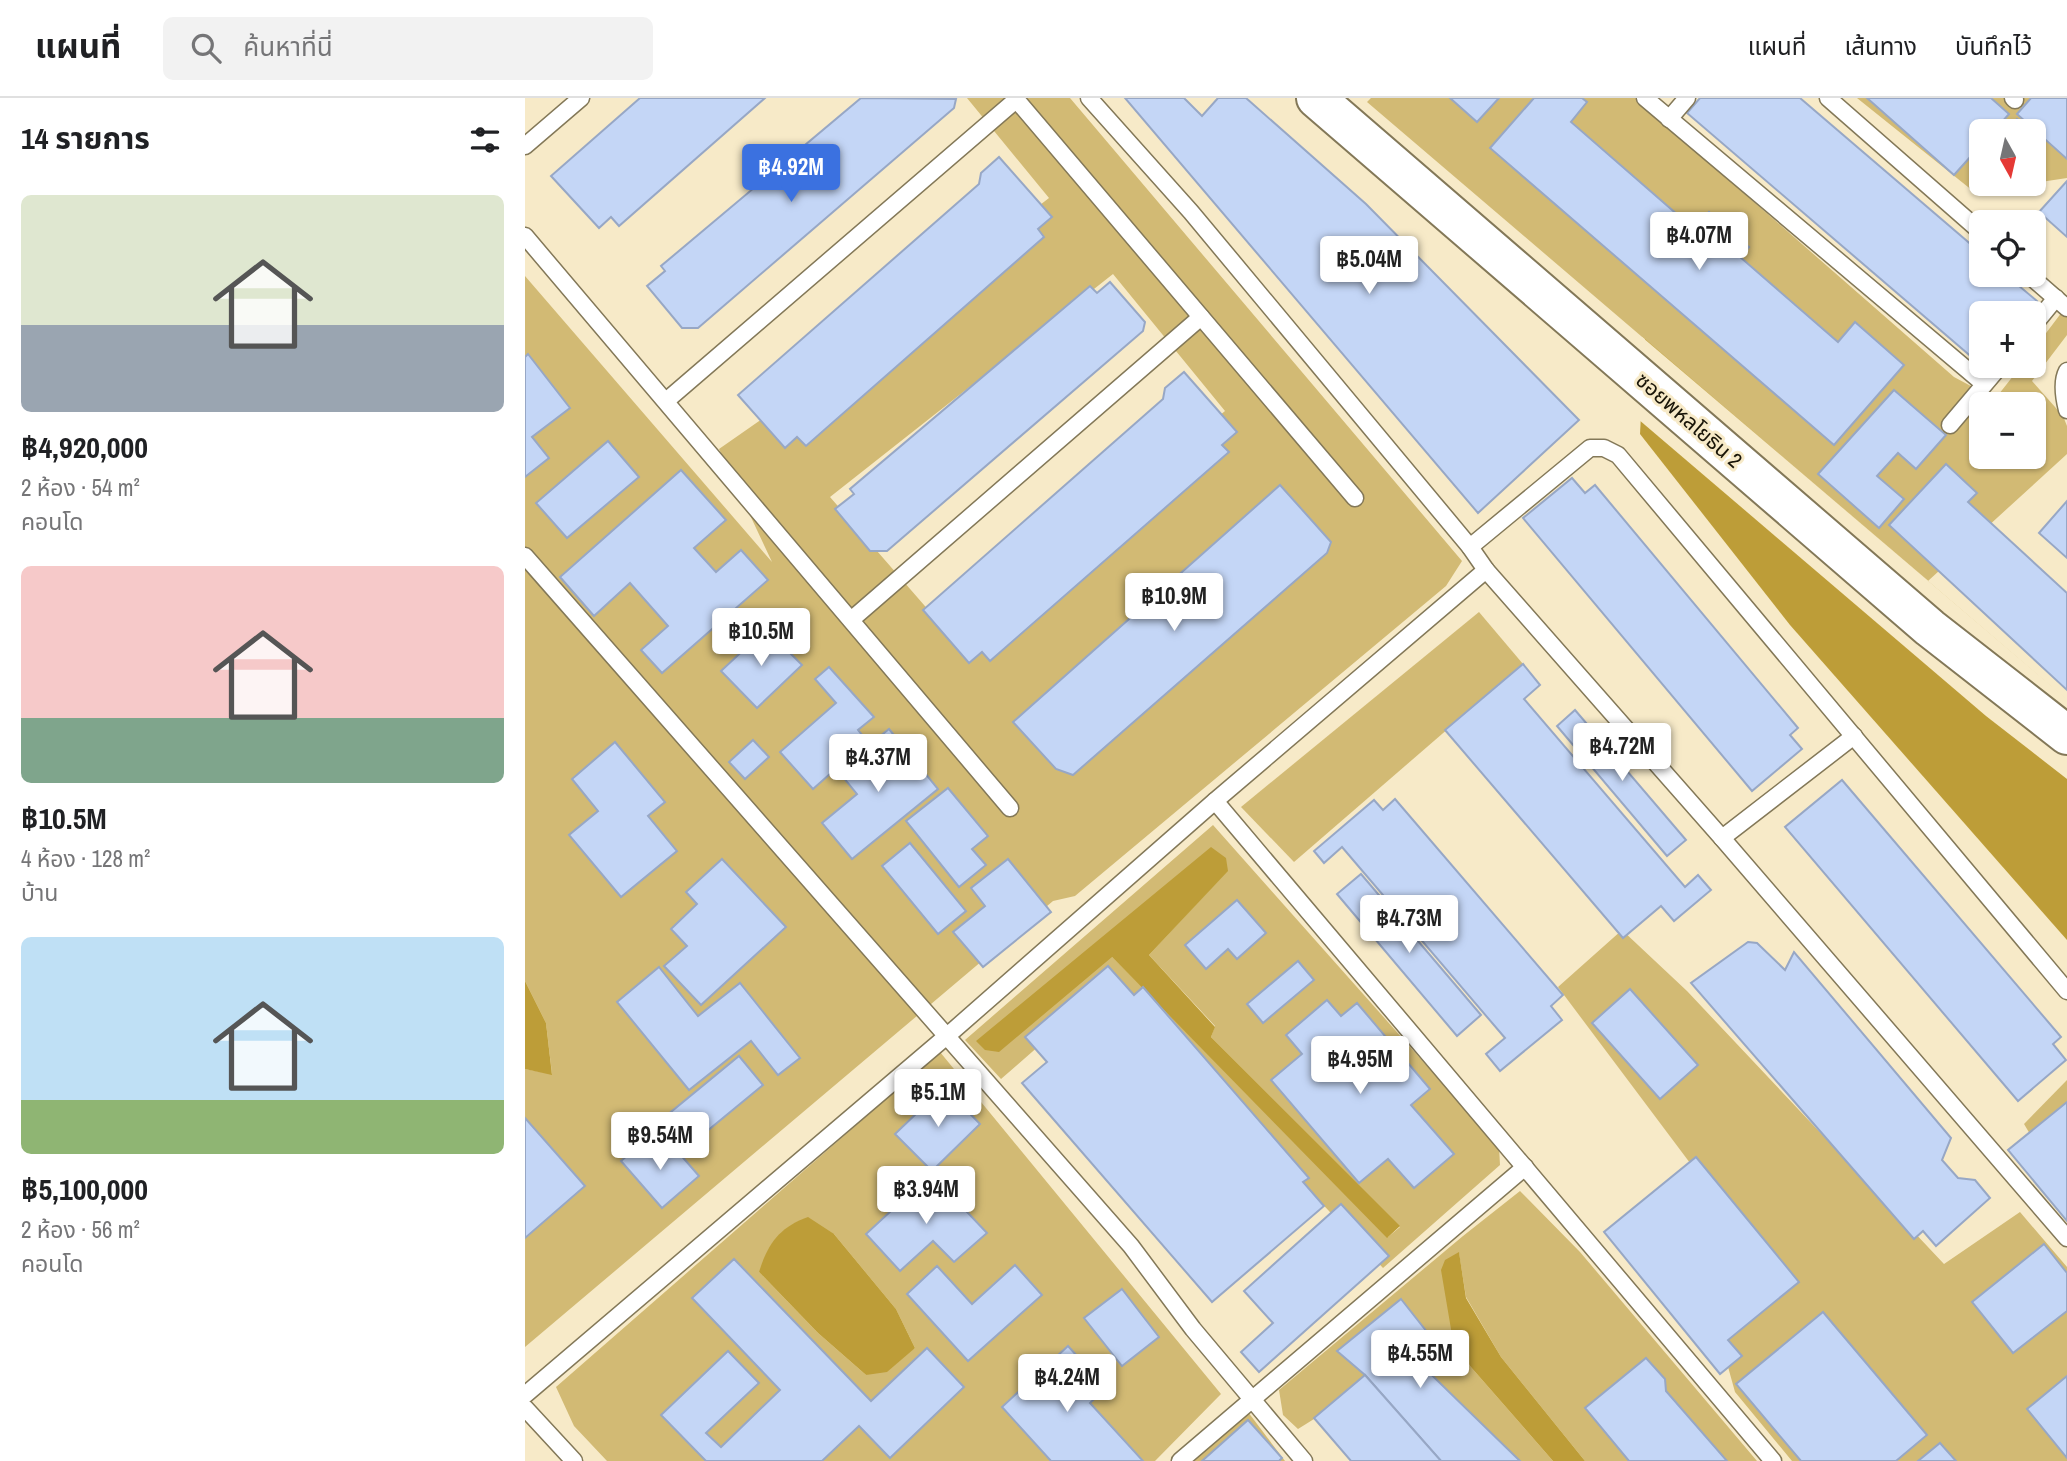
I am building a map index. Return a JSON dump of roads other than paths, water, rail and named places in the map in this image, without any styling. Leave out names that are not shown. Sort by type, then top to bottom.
[{"type":"street","name":"ซอยพหลโยธิน 2","points":[[1317,98],[1930,628],[2067,734]]},
{"type":"lane","points":[[525,146],[580,98]]},
{"type":"lane","points":[[1090,98],[1191,212],[1471,547],[1486,570],[1722,838],[2067,1238]]},
{"type":"lane","points":[[1645,98],[1984,384]]},
{"type":"lane","points":[[1669,118],[1687,98]]},
{"type":"lane","points":[[1828,98],[1969,221]]},
{"type":"lane","points":[[666,401],[1016,99],[1355,498]]},
{"type":"lane","points":[[525,236],[1010,808]]},
{"type":"lane","points":[[2043,287],[2062,303],[2046,316]]},
{"type":"lane","points":[[851,620],[1201,317]]},
{"type":"lane","points":[[2067,371],[2064,375],[2067,410]]},
{"type":"lane","points":[[1950,425],[1989,378]]},
{"type":"lane","points":[[1471,547],[1590,448],[1604,448],[1618,455],[2067,991]]},
{"type":"lane","points":[[525,556],[1131,1246],[1193,1329],[1304,1461]]},
{"type":"lane","points":[[525,1395],[947,1036],[1215,801],[1486,570]]},
{"type":"lane","points":[[1722,838],[1854,736]]},
{"type":"lane","points":[[1215,801],[1773,1461]]},
{"type":"lane","points":[[1179,1461],[1525,1167]]},
{"type":"lane","points":[[525,1408],[575,1461]]}]
